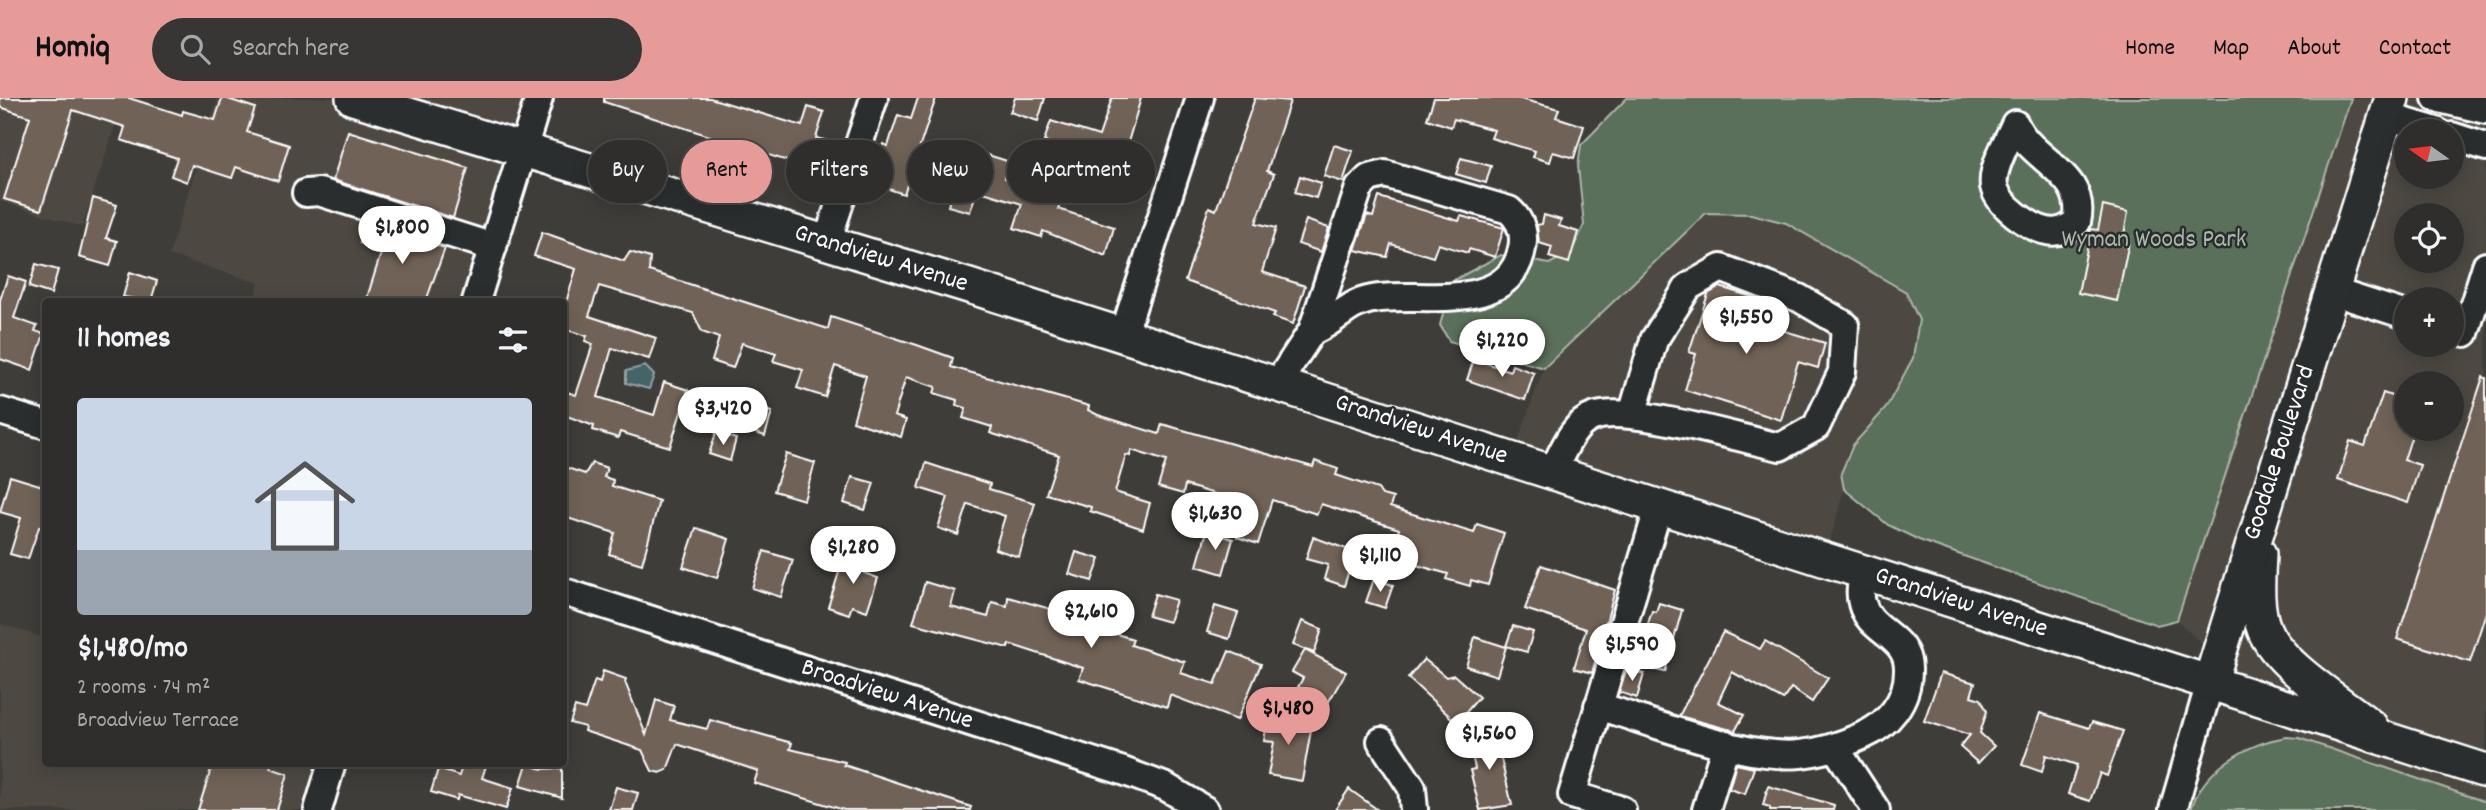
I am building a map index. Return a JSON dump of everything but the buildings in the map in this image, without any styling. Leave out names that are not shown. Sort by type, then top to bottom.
[{"type":"main road","name":"Grandview Avenue","points":[[353,98],[827,242],[2486,771]]},
{"type":"main road","name":"Goodale Boulevard","points":[[2210,683],[2389,107]]},
{"type":"main road","points":[[2266,499],[2258,587],[2264,629],[2292,667],[2381,736]]},
{"type":"street","points":[[477,298],[539,98]]},
{"type":"street","points":[[827,242],[874,98]]},
{"type":"street","points":[[1124,336],[1200,98]]},
{"type":"street","points":[[2436,98],[2482,105]]},
{"type":"street","points":[[2389,107],[2412,119]]},
{"type":"street","points":[[2464,140],[2486,147]]},
{"type":"street","points":[[1276,384],[1312,331],[1359,188],[1369,178],[1385,174],[1509,210],[1520,219],[1524,243],[1518,264],[1502,282],[1460,298],[1369,299],[1346,308],[1312,331]]},
{"type":"street","points":[[306,193],[319,192],[493,247]]},
{"type":"street","points":[[2468,334],[2486,266]]},
{"type":"street","points":[[1552,472],[1573,433],[1593,416],[1632,415],[1780,447],[1816,427],[1842,372],[1845,325],[1799,298],[1721,268],[1688,287],[1654,340],[1632,415]]},
{"type":"street","points":[[2331,291],[2394,311]]},
{"type":"street","points":[[0,411],[42,424]]},
{"type":"street","points":[[1622,810],[1572,795],[1659,506]]},
{"type":"street","points":[[1598,706],[1751,752],[1798,755],[1835,747],[1874,731],[1890,718],[1901,701],[1908,671],[1905,650],[1867,615],[1861,601],[1863,571]]},
{"type":"street","name":"Broadview Avenue","points":[[567,593],[1123,771],[1166,787],[1205,810]]},
{"type":"street","name":"Goodale Boulevard","points":[[2173,810],[2210,683]]},
{"type":"street","points":[[1381,741],[1412,788],[1414,810]]},
{"type":"street","points":[[1706,810],[1726,744]]},
{"type":"street","points":[[1835,747],[1875,810]]},
{"type":"street","points":[[318,810],[331,767]]},
{"type":"shaded area","points":[[0,98],[124,98],[82,227],[0,201]]},
{"type":"shaded area","points":[[218,98],[535,98],[474,298],[254,298],[259,283],[169,255]]},
{"type":"shaded area","points":[[2351,98],[2486,98],[2486,802],[2299,738],[2177,620]]},
{"type":"shaded area","points":[[1706,213],[1751,214],[1786,223],[1906,292],[1919,320],[1913,358],[1886,408],[1853,445],[1841,473],[1844,489],[1824,562],[1511,461],[1544,368]]},
{"type":"shaded area","points":[[0,624],[42,637],[42,767],[331,767],[316,810],[0,810]]},
{"type":"green space","name":"Wyman Woods Park","points":[[1627,98],[2351,98],[2177,620],[2157,625],[1919,540],[1888,525],[1844,489],[1841,473],[1853,445],[1886,408],[1913,358],[1919,320],[1906,292],[1786,223],[1751,214],[1706,213],[1544,368],[1449,341],[1440,325],[1452,281],[1501,255],[1549,264],[1571,253],[1584,225],[1578,166],[1581,145]]},
{"type":"green space","points":[[2287,737],[2299,738],[2486,802],[2486,810],[2191,810],[2205,783],[2228,761],[2257,745]]},
{"type":"water","points":[[645,366],[654,375],[649,389],[626,383],[626,371]]}]
